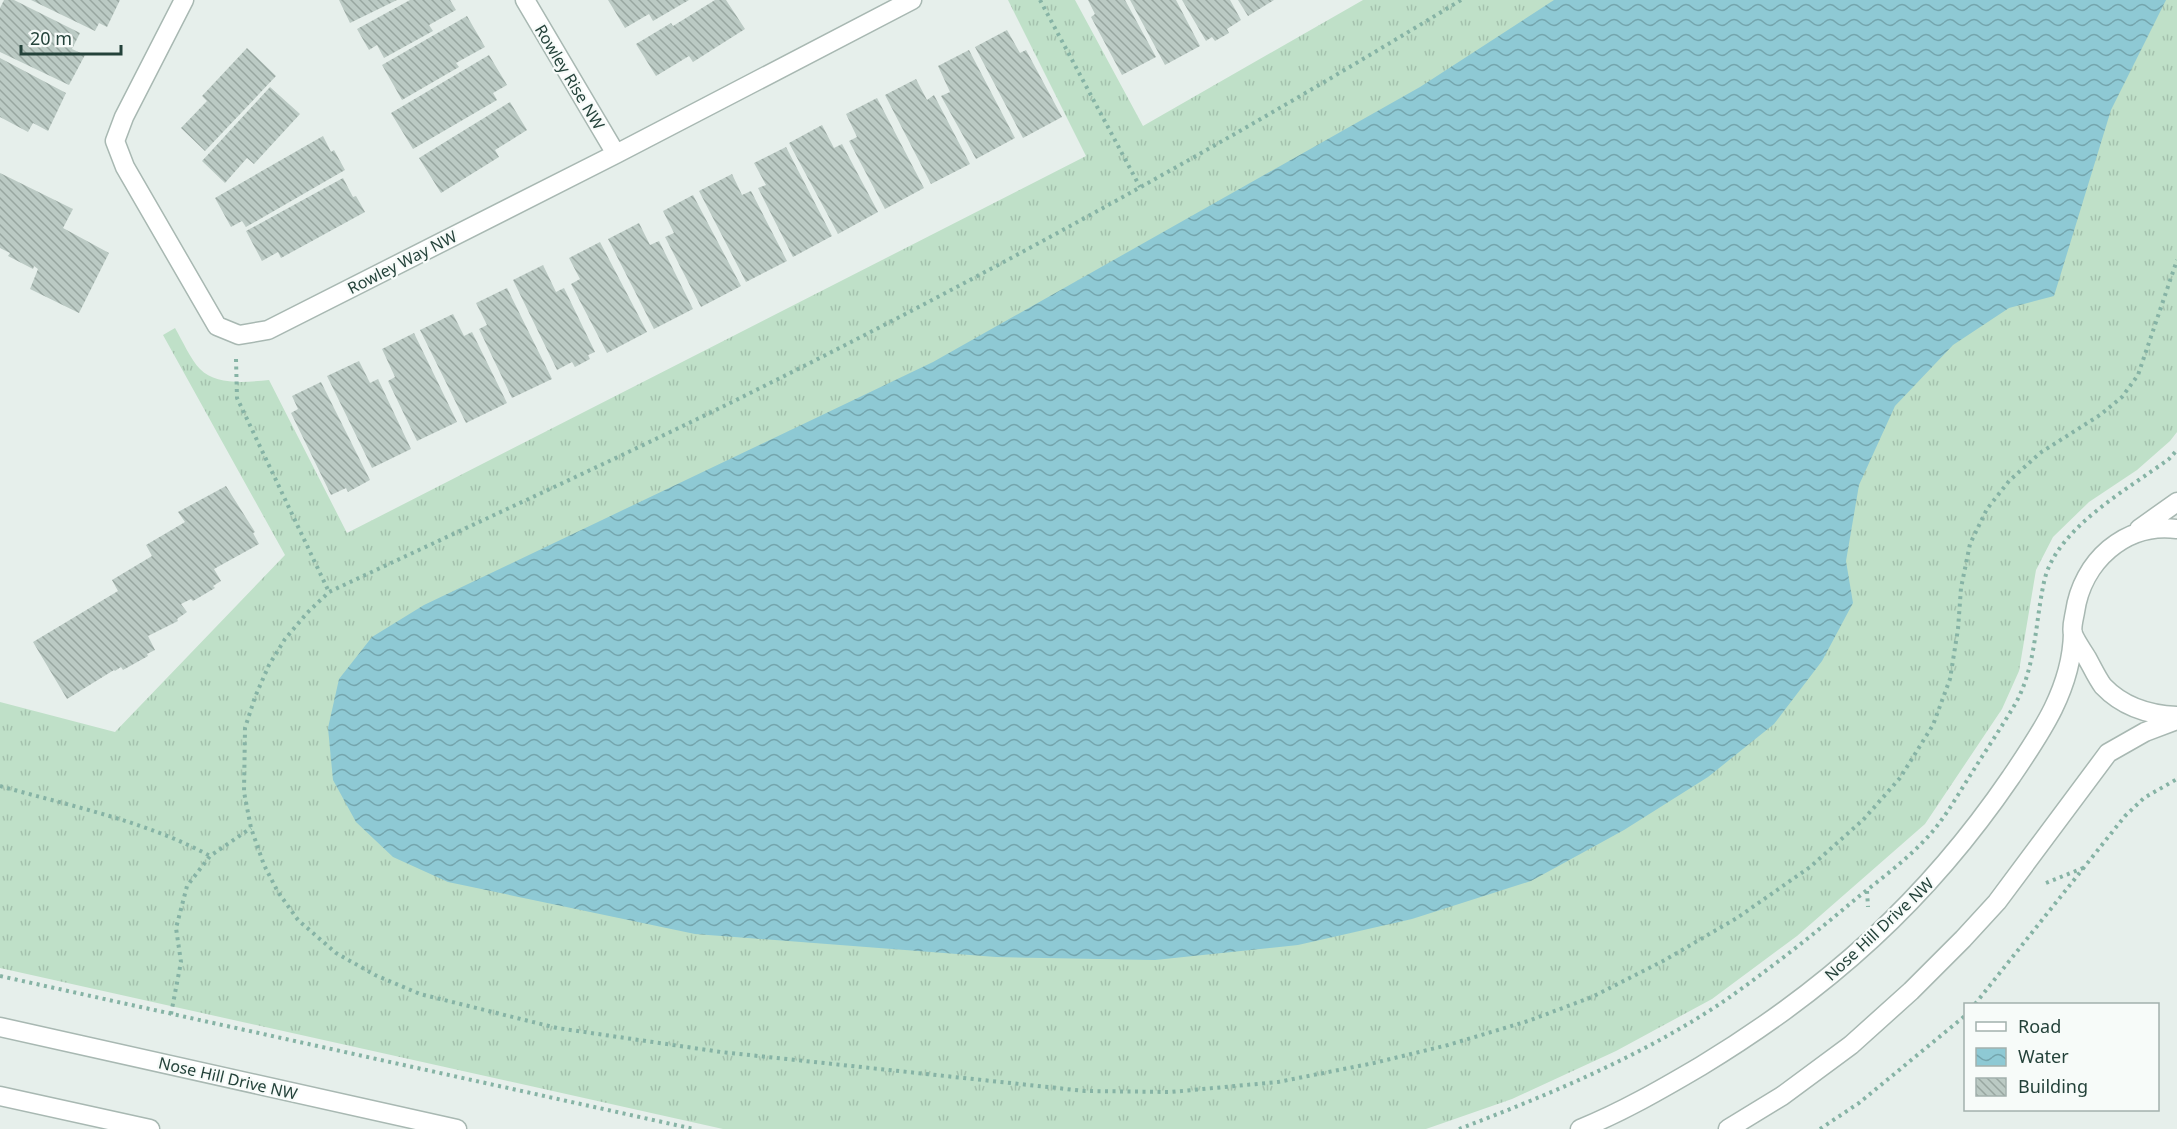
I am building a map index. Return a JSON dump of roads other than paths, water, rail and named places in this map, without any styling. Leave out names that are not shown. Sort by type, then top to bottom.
[{"type":"street","name":"Rowley Way NW","points":[[184,0],[124,117],[115,141],[125,167],[217,326],[239,335],[268,330],[616,154],[912,0]]},
{"type":"street","name":"Rowley Rise NW","points":[[525,0],[616,154]]},
{"type":"street","name":"Nose Hill Drive NW","points":[[1580,1129],[1655,1093],[1726,1051],[1795,1004],[1887,926],[1935,877],[1964,841],[2038,737],[2063,685],[2072,654],[2077,601],[2087,574],[2106,550],[2177,502]]},
{"type":"street","points":[[2124,539],[2157,528],[2177,529]]},
{"type":"street","points":[[2073,633],[2103,685],[2126,705],[2155,716],[2177,718]]},
{"type":"street","points":[[1728,1129],[1782,1096],[1851,1045],[1948,954],[1997,902],[2108,753],[2145,732],[2177,718]]},
{"type":"street","name":"Nose Hill Drive NW","points":[[0,1027],[457,1129]]},
{"type":"street","points":[[0,1096],[150,1129]]},
{"type":"water","points":[[1554,0],[2166,0],[2111,110],[2054,296],[2009,308],[1953,345],[1895,406],[1859,485],[1846,561],[1853,603],[1822,661],[1774,724],[1708,777],[1624,830],[1531,881],[1412,919],[1298,945],[1155,960],[996,957],[695,934],[448,882],[393,857],[356,822],[333,780],[328,728],[339,679],[372,637],[424,605],[933,362],[1420,87]]}]
